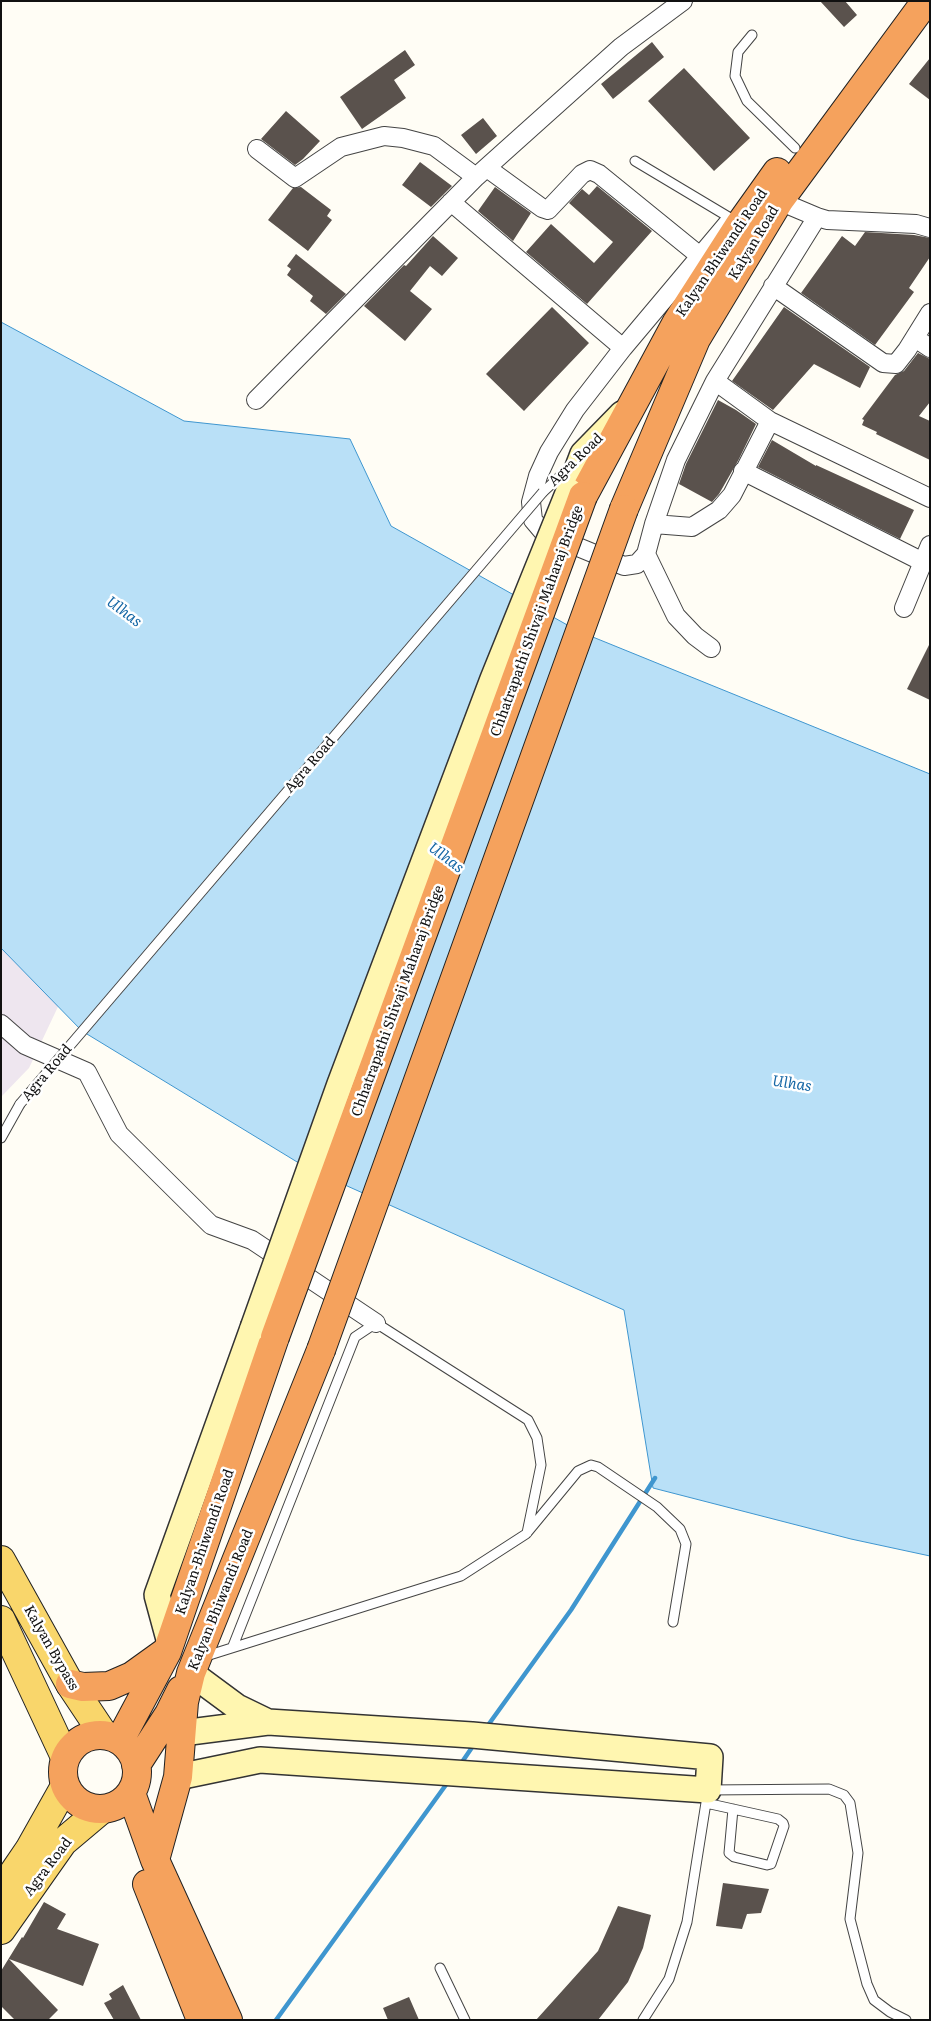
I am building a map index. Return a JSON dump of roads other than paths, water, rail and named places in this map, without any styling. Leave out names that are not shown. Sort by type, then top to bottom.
[{"type":"highway","name":"Kalyan Bhiwandi Road","points":[[576,494],[633,404],[677,322],[795,148],[902,1]]},
{"type":"highway","name":"Kalyan Road","points":[[321,1350],[624,509],[743,226],[778,201],[926,1]]},
{"type":"highway","name":"Chhatrapathi Shivaji Maharaj Bridge","points":[[264,1333],[576,494]]},
{"type":"highway","name":"Kalyan-Bhiwandi Road","points":[[112,1737],[168,1647],[264,1333]]},
{"type":"highway","name":"Kalyan Bhiwandi Road","points":[[155,1860],[178,1777],[184,1702],[194,1666],[321,1350]]},
{"type":"highway","points":[[70,1684],[83,1688],[109,1686],[132,1676],[168,1647]]},
{"type":"highway","points":[[136,1765],[168,1714],[194,1666]]},
{"type":"highway","points":[[92,1735],[112,1737],[129,1748],[136,1765],[136,1782],[116,1803],[89,1808],[71,1796],[65,1786],[63,1766],[66,1757],[72,1747],[92,1735]]},
{"type":"highway","points":[[116,1803],[155,1860],[228,2020]]},
{"type":"highway","points":[[116,1803],[201,2020]]},
{"type":"main road","name":"Kalyan Bypass","points":[[1,1560],[70,1684],[112,1737]]},
{"type":"main road","points":[[3,1630],[66,1757]]},
{"type":"main road","name":"Agra Road","points":[[1,1891],[29,1850],[65,1786]]},
{"type":"main road","name":"Agra Road","points":[[1,1930],[63,1842],[116,1803]]},
{"type":"street","points":[[256,400],[451,202],[482,173],[621,46],[683,1]]},
{"type":"street","points":[[257,149],[296,178],[341,147],[384,136],[403,138],[434,146],[548,210],[582,174],[590,170],[599,174],[700,256]]},
{"type":"street","points":[[778,201],[827,220],[916,224],[930,228]]},
{"type":"street","points":[[451,202],[623,348]]},
{"type":"street","points":[[743,226],[700,256],[623,348],[575,410],[538,476],[532,502],[533,520],[544,533],[624,566],[637,564],[646,554],[676,460],[715,381],[817,217]]},
{"type":"street","points":[[773,286],[883,363],[896,364],[930,313]]},
{"type":"street","points":[[915,338],[930,348]]},
{"type":"street","points":[[715,381],[770,421],[930,498]]},
{"type":"street","name":"Agra Road","points":[[583,454],[633,404]]},
{"type":"street","points":[[654,524],[692,527],[719,510],[732,495],[770,421]]},
{"type":"street","points":[[576,494],[583,454]]},
{"type":"street","points":[[743,471],[923,562]]},
{"type":"street","points":[[904,608],[930,545]]},
{"type":"street","points":[[646,554],[676,616],[695,636],[711,648]]},
{"type":"street","points":[[1,1024],[25,1045],[87,1072],[119,1134],[211,1225],[252,1240],[376,1323]]},
{"type":"street","points":[[194,1666],[237,1707],[268,1722]]},
{"type":"street","points":[[178,1777],[260,1760],[454,1772],[707,1796],[710,1757],[480,1736],[268,1722],[182,1733]]},
{"type":"street","points":[[240,1726],[241,1764]]},
{"type":"lane","points":[[752,35],[738,52],[736,76],[747,101],[795,148]]},
{"type":"lane","points":[[635,161],[743,226]]},
{"type":"lane","name":"Agra Road","points":[[1,1138],[20,1104],[542,492],[583,454]]},
{"type":"lane","points":[[233,1646],[355,1337],[376,1323],[528,1420],[538,1438],[541,1465],[526,1534]]},
{"type":"lane","points":[[194,1666],[233,1646],[461,1576],[526,1534],[578,1471],[585,1466],[591,1465],[598,1467],[657,1507],[680,1529],[686,1544],[673,1622]]},
{"type":"lane","points":[[707,1796],[828,1790],[844,1795],[850,1804],[858,1853],[850,1919],[867,1984],[874,2000],[890,2012],[906,2020]]},
{"type":"lane","points":[[707,1796],[733,1809],[782,1822],[784,1826],[771,1864],[767,1865],[734,1857],[729,1853],[733,1809]]},
{"type":"lane","points":[[643,2020],[669,1979],[687,1922],[707,1796]]},
{"type":"lane","points":[[440,1968],[466,2020]]},
{"type":"water","name":"Ulhas","points":[[1,322],[184,421],[350,439],[391,526],[578,631],[930,774],[930,1556],[851,1539],[653,1488],[624,1310],[307,1168],[82,1031],[1,948]]},
{"type":"waterway","points":[[486,1728],[571,1610],[655,1478]]},
{"type":"waterway","points":[[460,1765],[475,1743]]},
{"type":"waterway","points":[[276,2020],[448,1782]]}]
